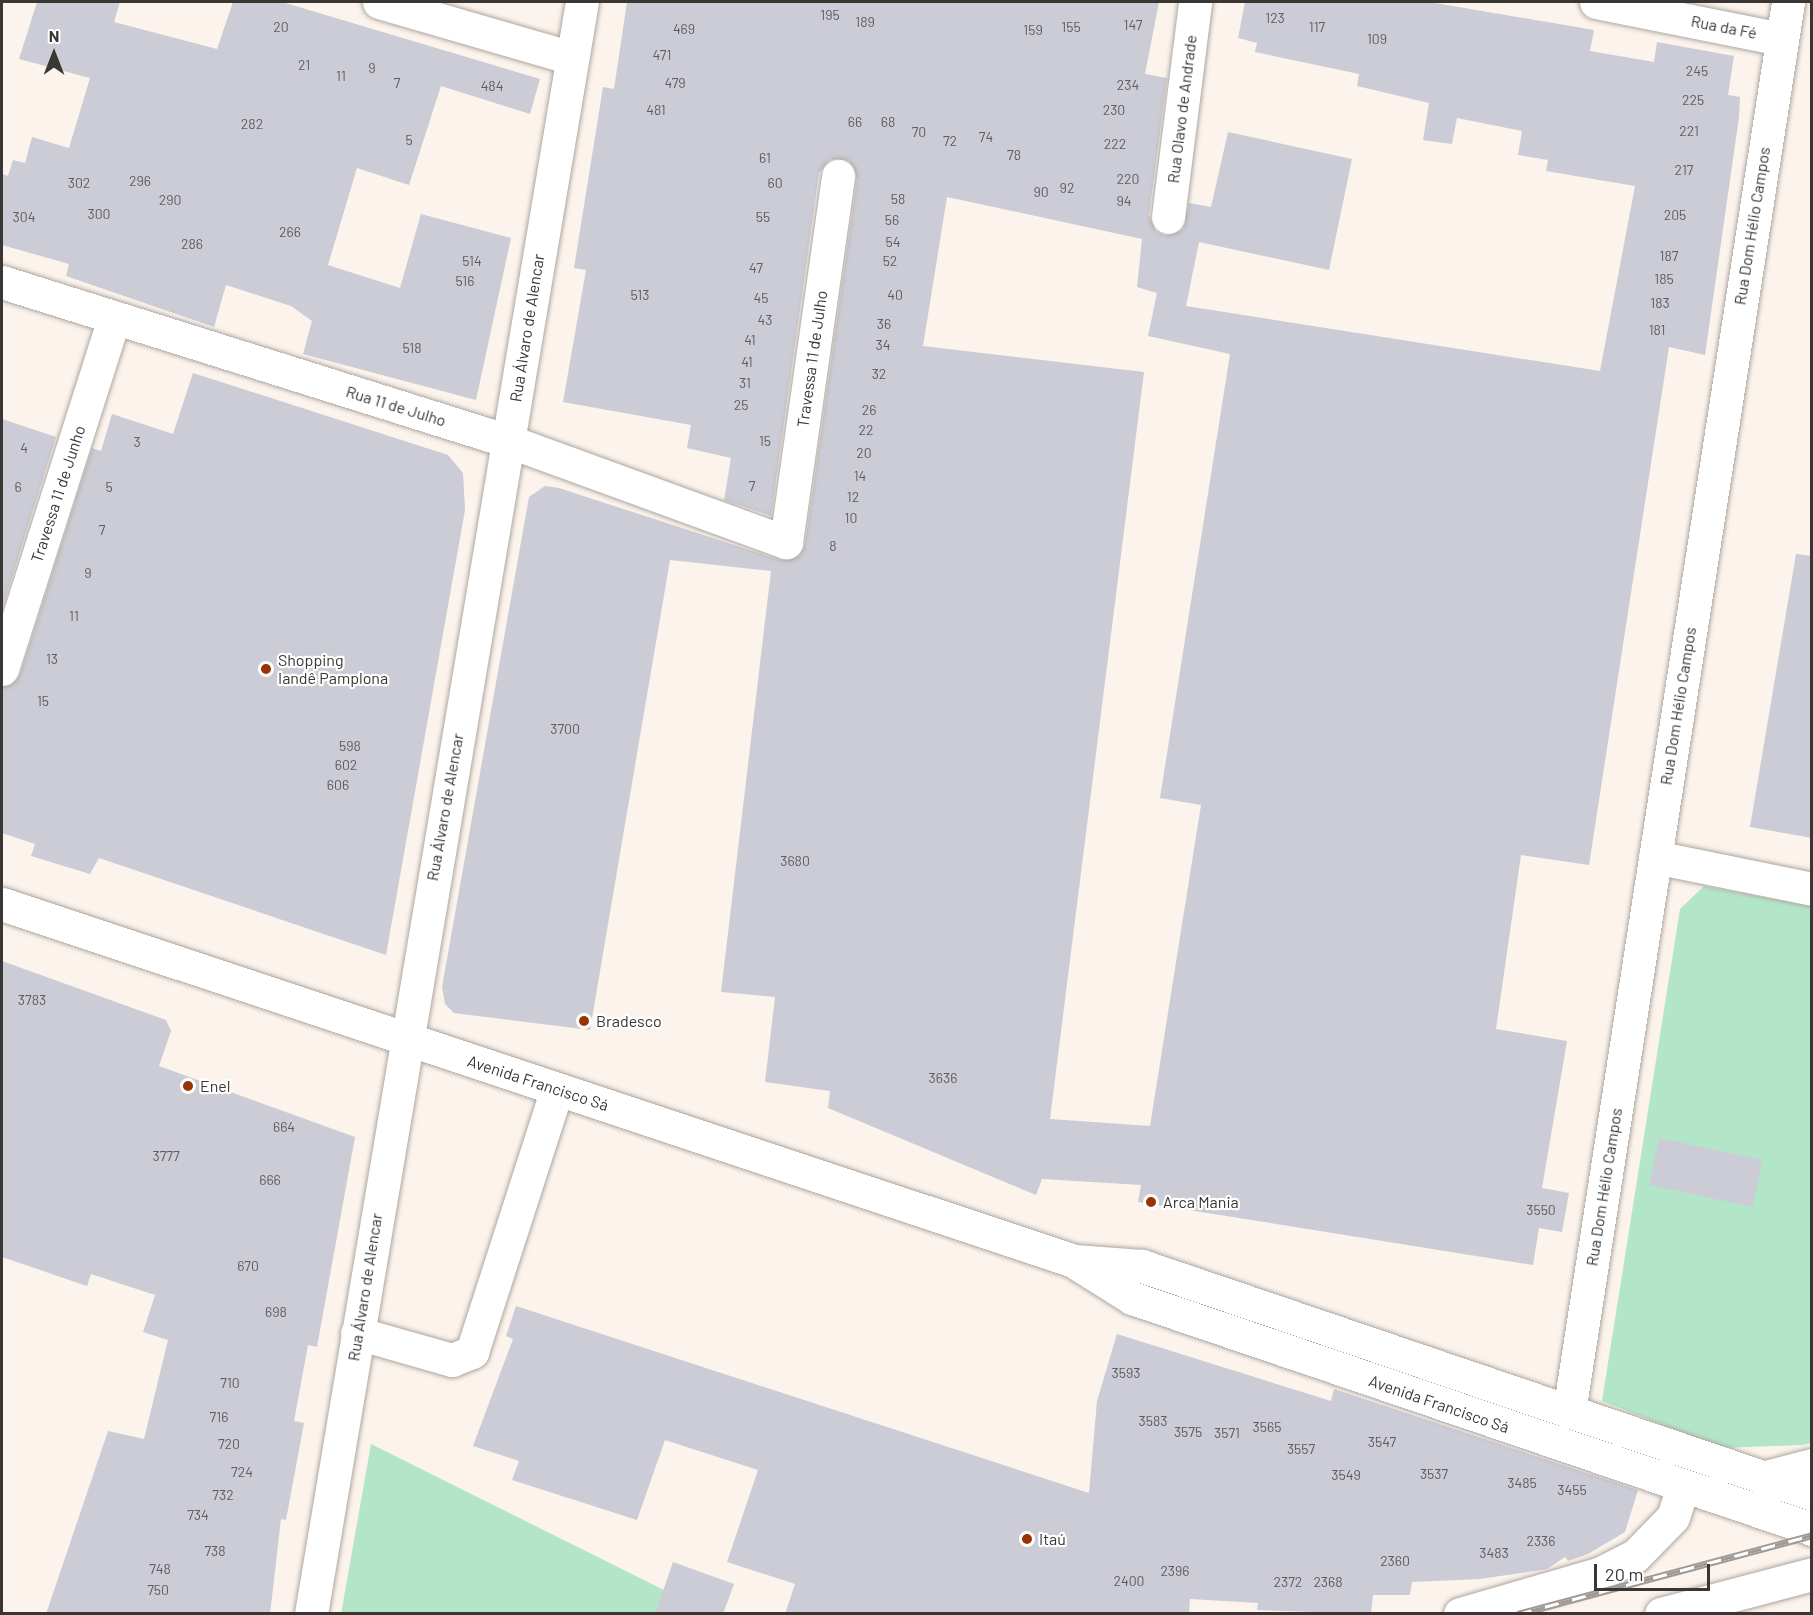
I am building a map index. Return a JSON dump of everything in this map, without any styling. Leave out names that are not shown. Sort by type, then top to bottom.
[{"type":"street","points":[[384,2],[572,58]]},
{"type":"street","name":"Rua Álvaro de Alencar","points":[[311,1614],[405,1039],[582,2]]},
{"type":"street","name":"Rua Olavo de Andrade","points":[[1168,217],[1196,2]]},
{"type":"street","name":"Rua da Fé","points":[[1596,2],[1781,39]]},
{"type":"street","name":"Rua Dom Hélio Campos","points":[[1569,1412],[1788,2]]},
{"type":"street","name":"Travessa 11 de Julho","points":[[786,542],[838,176]]},
{"type":"street","name":"Rua 11 de Julho","points":[[2,282],[508,441],[786,542]]},
{"type":"street","name":"Travessa 11 de Junho","points":[[2,669],[114,318]]},
{"type":"street","points":[[1655,857],[1812,889]]},
{"type":"street","name":"Avenida Francisco Sá","points":[[2,904],[1074,1261],[1142,1266],[1812,1494]]},
{"type":"street","points":[[357,1333],[452,1360],[471,1352],[557,1089]]},
{"type":"street","name":"Avenida Francisco Sá","points":[[1074,1261],[1131,1298],[1812,1529]]},
{"type":"street","points":[[1762,1478],[1812,1465]]},
{"type":"street","points":[[1460,1614],[1601,1573],[1635,1556],[1673,1516],[1683,1486]]},
{"type":"street","points":[[1661,1614],[1763,1600],[1812,1574]]},
{"type":"green space","points":[[1704,886],[1811,906],[1811,1443],[1802,1445],[1721,1448],[1602,1401],[1680,909]]},
{"type":"green space","points":[[371,1444],[710,1613],[341,1614]]},
{"type":"building","points":[[37,2],[120,2],[114,22],[217,49],[233,2],[282,2],[540,79],[530,114],[441,86],[409,185],[357,168],[328,265],[400,288],[421,214],[511,238],[476,400],[303,354],[312,321],[291,306],[226,285],[214,327],[66,276],[69,264],[2,245],[2,174],[8,176],[13,160],[25,163],[32,137],[69,148],[90,78],[19,59]]},
{"type":"building","points":[[627,2],[1159,2],[1145,74],[1167,78],[1149,215],[1156,232],[1166,236],[1183,229],[1189,203],[1211,207],[1228,132],[1352,159],[1329,270],[1199,242],[1186,306],[1600,371],[1635,186],[1546,171],[1548,160],[1518,155],[1522,131],[1457,118],[1452,144],[1423,140],[1429,103],[1357,86],[1359,74],[1255,52],[1257,43],[1238,38],[1245,2],[1429,2],[1594,30],[1590,51],[1654,62],[1657,42],[1734,56],[1728,95],[1740,97],[1739,117],[1705,355],[1669,347],[1589,865],[1521,855],[1496,1029],[1567,1041],[1542,1188],[1569,1193],[1562,1232],[1539,1228],[1533,1265],[1138,1202],[1141,1185],[1042,1179],[1036,1195],[828,1108],[830,1091],[765,1082],[775,997],[721,992],[771,571],[670,560],[590,1030],[454,1013],[445,1004],[442,987],[529,497],[545,486],[559,488],[780,560],[799,555],[805,545],[857,179],[849,161],[830,159],[819,173],[771,516],[724,500],[731,458],[687,448],[691,425],[563,402],[586,270],[574,268],[603,87],[614,89]],"holes":[[[947,197],[1142,239],[1137,287],[1157,293],[1148,336],[1230,354],[1160,798],[1201,805],[1150,1126],[1050,1119],[1144,372],[923,346]]]},
{"type":"building","name":"Shopping Iandê Pamplona","points":[[193,373],[448,455],[463,473],[465,510],[386,955],[99,858],[90,874],[31,856],[35,844],[2,833],[2,687],[20,675],[92,448],[101,451],[112,414],[173,434]]},
{"type":"building","points":[[2,419],[56,437],[2,609]]},
{"type":"building","points":[[1796,554],[1812,556],[1812,838],[1750,827]]},
{"type":"building","points":[[2,961],[166,1020],[171,1031],[159,1066],[355,1137],[317,1347],[308,1345],[294,1421],[304,1423],[286,1520],[281,1519],[270,1614],[46,1614],[108,1431],[144,1439],[168,1340],[143,1332],[155,1295],[91,1274],[87,1286],[2,1257]]},
{"type":"building","points":[[1659,1138],[1763,1160],[1753,1207],[1649,1185]]},
{"type":"building","points":[[516,1306],[1089,1493],[1097,1401],[1117,1334],[1331,1401],[1334,1389],[1638,1490],[1625,1532],[1588,1554],[1568,1561],[1565,1557],[1547,1569],[1480,1579],[1412,1582],[1410,1595],[1373,1595],[1371,1614],[1257,1610],[1258,1603],[1190,1599],[1189,1614],[785,1614],[795,1584],[727,1562],[758,1470],[665,1440],[637,1520],[512,1480],[519,1461],[473,1446],[513,1339],[506,1336]]},
{"type":"building","points":[[673,1562],[734,1584],[723,1614],[655,1614]]},
{"type":"railway","points":[[1518,1614],[1812,1535]]},
{"type":"place","name":"Shopping Iandê Pamplona","points":[[266,669]]},
{"type":"place","name":"Bradesco","points":[[584,1021]]},
{"type":"place","name":"Enel","points":[[188,1086]]},
{"type":"place","name":"Arca Mania","points":[[1151,1202]]},
{"type":"place","name":"Itaú","points":[[1027,1539]]}]
